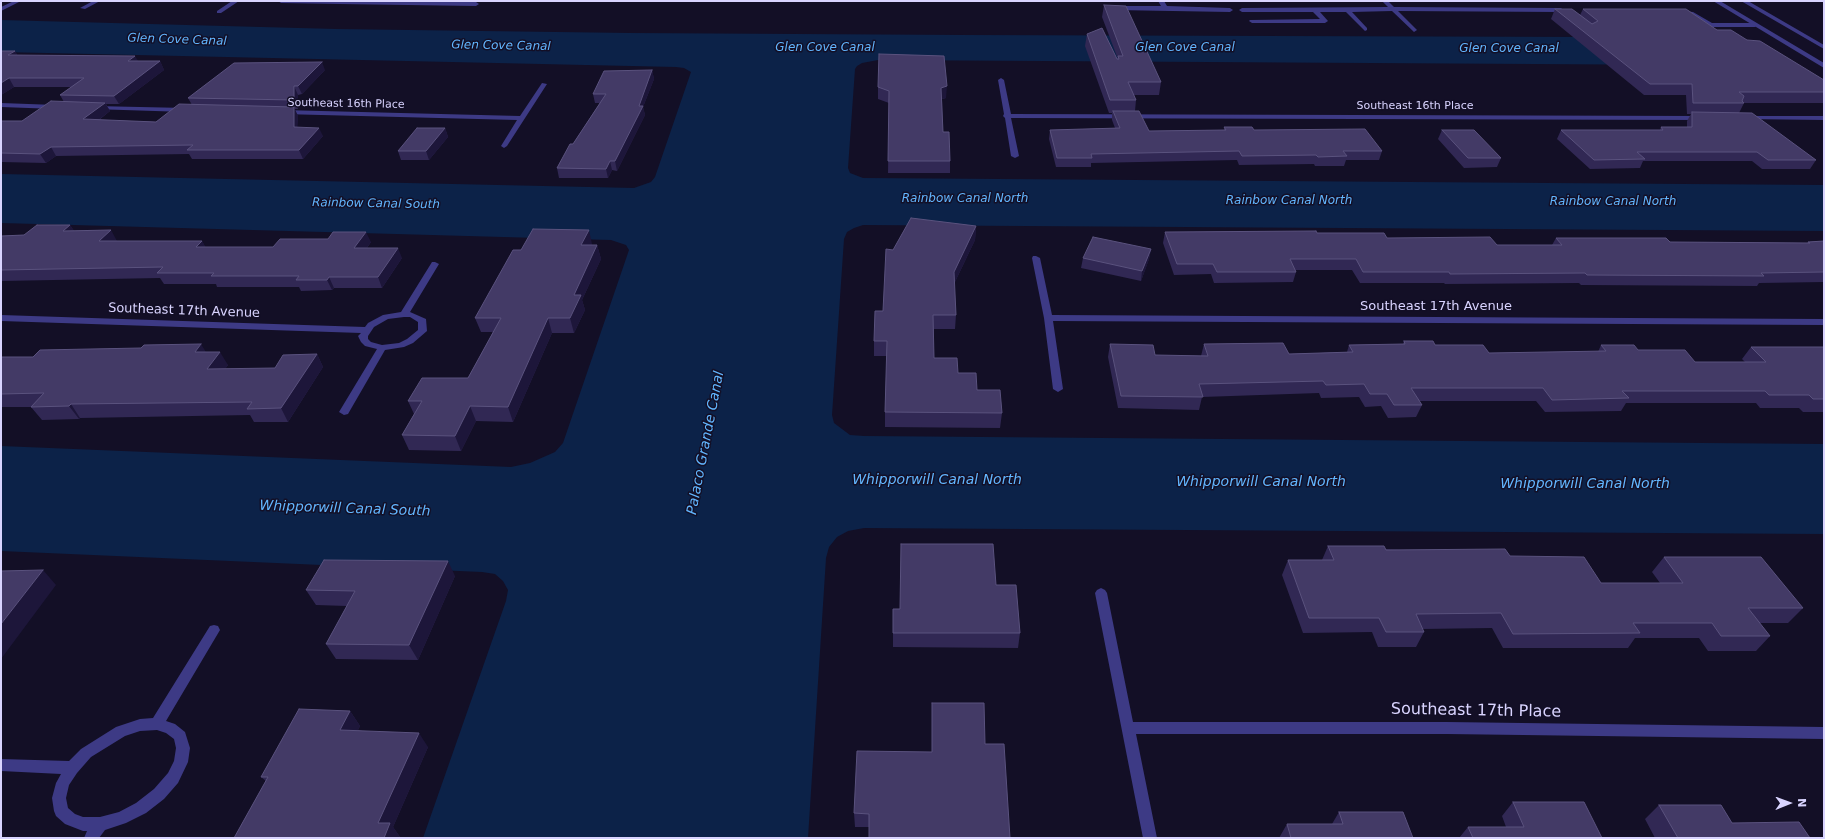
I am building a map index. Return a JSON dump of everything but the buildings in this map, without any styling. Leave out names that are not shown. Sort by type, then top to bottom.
[{"type":"street","points":[[1,9],[18,1]]},
{"type":"street","points":[[83,8],[97,1]]},
{"type":"street","points":[[219,12],[236,1]]},
{"type":"street","points":[[281,1],[476,4]]},
{"type":"street","points":[[1161,1],[1165,8]]},
{"type":"street","points":[[1384,1],[1414,30]]},
{"type":"street","points":[[1716,1],[1824,66]]},
{"type":"street","points":[[1744,1],[1824,48]]},
{"type":"street","points":[[1105,8],[1230,10]]},
{"type":"street","points":[[1242,10],[1561,10],[1572,19]]},
{"type":"street","points":[[1252,21],[1325,21],[1315,10]]},
{"type":"street","points":[[1347,10],[1365,29]]},
{"type":"street","points":[[1676,13],[1691,13],[1711,25],[1755,25]]},
{"type":"street","points":[[1001,80],[1006,116],[1015,156]]},
{"type":"street","points":[[504,146],[544,84]]},
{"type":"street","points":[[1,105],[64,107]]},
{"type":"street","points":[[88,107],[191,110]]},
{"type":"street","name":"Southeast 16th Place","points":[[278,112],[522,118]]},
{"type":"street","name":"Southeast 16th Place","points":[[1006,116],[1713,118]]},
{"type":"street","points":[[1737,118],[1824,118]]},
{"type":"street","points":[[1036,258],[1048,318],[1058,389]]},
{"type":"street","points":[[404,314],[435,264]]},
{"type":"street","points":[[404,314],[412,315],[423,321],[422,331],[417,336],[401,345],[382,348],[368,344],[364,340],[363,336],[371,325],[386,317],[404,314]]},
{"type":"street","name":"Southeast 17th Avenue","points":[[1,318],[366,330]]},
{"type":"street","name":"Southeast 17th Avenue","points":[[1048,318],[1824,322]]},
{"type":"street","points":[[344,412],[382,348]]},
{"type":"street","points":[[1101,593],[1150,838]]},
{"type":"street","points":[[157,724],[214,630]]},
{"type":"street","points":[[157,724],[170,728],[180,736],[183,748],[181,762],[173,778],[159,794],[141,808],[121,818],[100,824],[83,824],[70,820],[61,811],[59,798],[63,783],[72,768],[86,753],[103,740],[121,731],[140,726],[157,724]]},
{"type":"street","name":"Southeast 17th Place","points":[[1128,728],[1447,728],[1824,733]]},
{"type":"street","points":[[1,765],[72,768]]},
{"type":"street","points":[[91,838],[100,824]]},
{"type":"water","points":[[1,20],[336,29],[630,33],[1588,37],[1695,65],[878,60],[862,63],[855,69],[848,168],[850,173],[863,178],[1824,185],[1824,231],[863,225],[847,232],[844,239],[832,415],[834,423],[850,435],[864,436],[1824,444],[1824,534],[864,528],[848,531],[837,537],[829,547],[826,558],[808,838],[423,838],[506,601],[508,590],[503,581],[495,574],[482,572],[1,551],[1,446],[511,467],[530,463],[555,452],[563,443],[629,250],[626,245],[611,240],[1,223],[1,174],[634,188],[651,182],[655,177],[691,72],[684,68],[676,67],[1,52]]},
{"type":"water label","name":"Glen Cove Canal","points":[[177,40]]},
{"type":"water label","name":"Glen Cove Canal","points":[[501,46]]},
{"type":"water label","name":"Glen Cove Canal","points":[[825,48]]},
{"type":"water label","name":"Glen Cove Canal","points":[[1185,48]]},
{"type":"water label","name":"Glen Cove Canal","points":[[1509,49]]},
{"type":"water label","name":"Rainbow Canal North","points":[[965,199]]},
{"type":"water label","name":"Rainbow Canal North","points":[[1289,201]]},
{"type":"water label","name":"Rainbow Canal North","points":[[1613,202]]},
{"type":"water label","name":"Rainbow Canal South","points":[[376,204]]},
{"type":"water label","name":"Palaco Grande Canal","points":[[706,443]]},
{"type":"water label","name":"Whipporwill Canal North","points":[[937,480]]},
{"type":"water label","name":"Whipporwill Canal North","points":[[1261,482]]},
{"type":"water label","name":"Whipporwill Canal North","points":[[1585,484]]},
{"type":"water label","name":"Whipporwill Canal South","points":[[345,509]]}]
